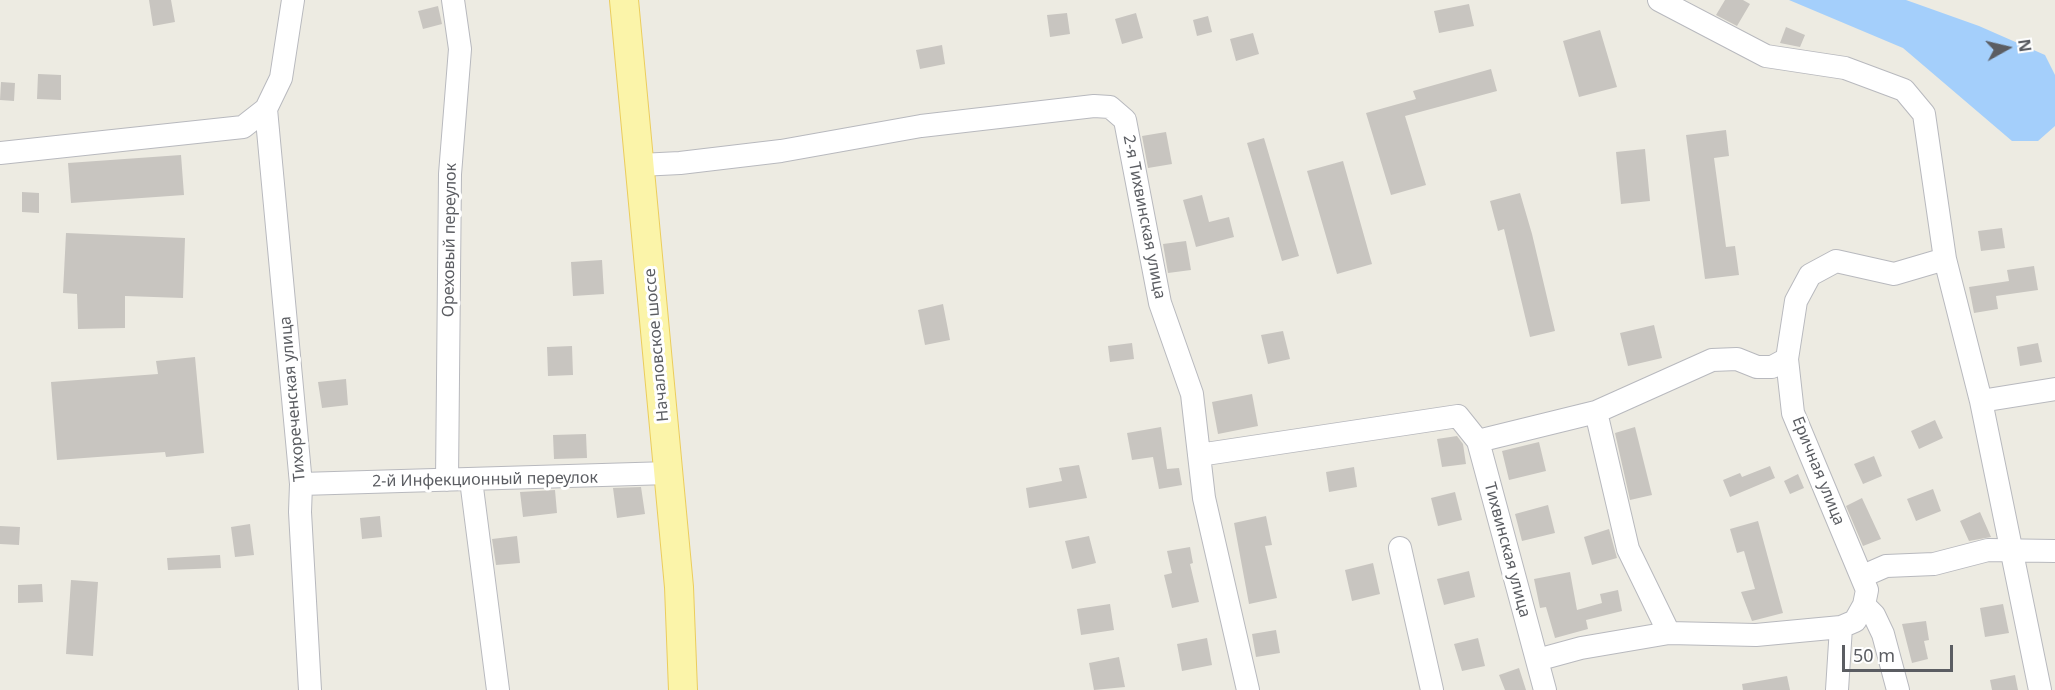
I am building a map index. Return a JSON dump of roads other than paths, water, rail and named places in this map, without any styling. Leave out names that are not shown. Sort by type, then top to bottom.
[{"type":"main road","name":"Началовское шоссе","points":[[624,0],[680,587],[683,690]]},
{"type":"street","points":[[0,153],[243,126],[266,109],[281,78],[293,0]]},
{"type":"street","name":"Ореховый переулок","points":[[447,480],[450,174],[460,49],[453,0]]},
{"type":"street","points":[[1659,0],[1766,56],[1845,68],[1904,90],[1924,114],[1945,259],[1981,401],[2040,690]]},
{"type":"street","name":"2-я Тихвинская улица","points":[[640,165],[680,163],[781,151],[944,123],[1094,106],[1110,107],[1125,120],[1160,303],[1191,394],[1204,498],[1248,690]]},
{"type":"street","name":"Тихореченская улица","points":[[266,109],[301,484],[300,512],[310,690]]},
{"type":"street","name":"Еричная улица","points":[[1860,567],[1793,412],[1787,359],[1796,301],[1810,274],[1836,261],[1894,273],[1945,259]]},
{"type":"street","points":[[1478,441],[1596,411],[1712,360],[1737,359],[1757,367],[1772,367],[1787,359]]},
{"type":"street","points":[[1981,401],[2055,389]]},
{"type":"street","points":[[1596,411],[1628,549],[1670,633]]},
{"type":"street","name":"Тихвинская улица","points":[[1199,455],[1458,416],[1478,441],[1545,690]]},
{"type":"street","name":"2-й Инфекционный переулок","points":[[301,484],[669,473]]},
{"type":"street","points":[[471,480],[498,690]]},
{"type":"street","points":[[1400,548],[1432,690]]},
{"type":"street","points":[[1537,660],[1581,648],[1670,633],[1756,635],[1841,627],[1855,621],[1864,605],[1867,590],[1860,567],[1934,564],[1988,550],[2055,550]]},
{"type":"street","points":[[1864,605],[1874,615],[1883,634],[1898,690]]},
{"type":"street","points":[[1837,690],[1841,627]]},
{"type":"water","points":[[1789,0],[1906,0],[1979,26],[2045,55],[2055,75],[2055,126],[2038,141],[2012,141],[1903,48]]}]
